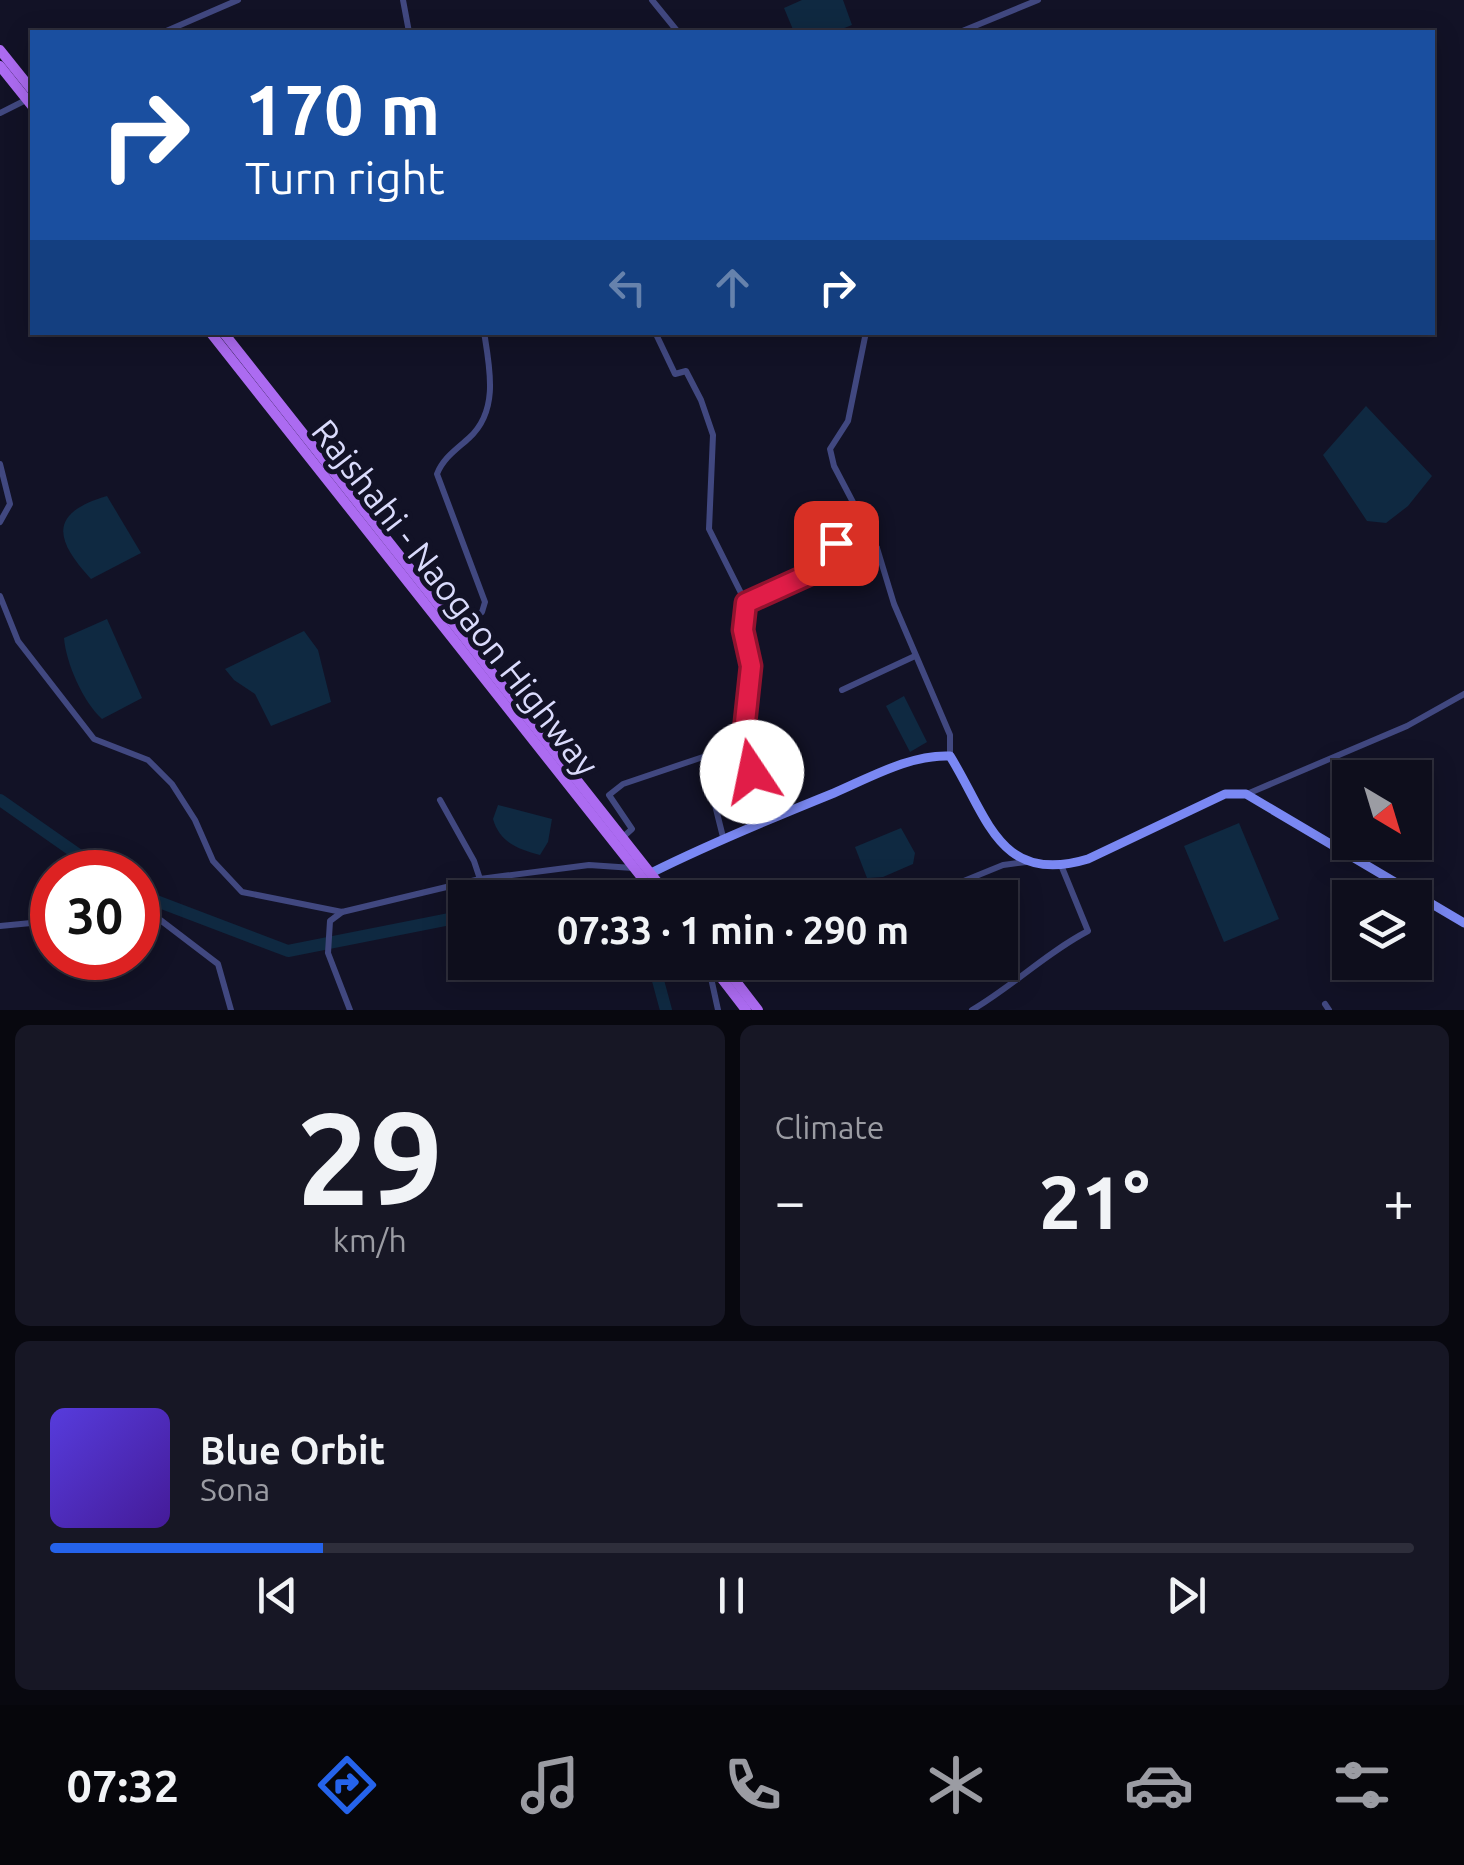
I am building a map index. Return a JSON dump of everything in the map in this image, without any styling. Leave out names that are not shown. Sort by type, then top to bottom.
[{"type":"main road","points":[[0,50],[30,96]]},
{"type":"main road","points":[[0,66],[30,97]]},
{"type":"main road","name":"Rajshahi - Naogaon Highway","points":[[212,335],[583,796],[656,880]]},
{"type":"main road","name":"Rajshahi - Naogaon Highway","points":[[227,335],[457,630],[644,880]]},
{"type":"main road","points":[[651,873],[723,836],[935,755],[950,756],[994,833],[1010,854],[1026,862],[1061,865],[1088,860],[1225,794],[1246,794],[1464,923]]},
{"type":"main road","points":[[728,980],[746,1010]]},
{"type":"main road","points":[[729,980],[758,1010]]},
{"type":"street","points":[[169,30],[238,0]]},
{"type":"street","points":[[403,0],[409,30]]},
{"type":"street","points":[[652,0],[676,30]]},
{"type":"street","points":[[965,30],[1038,0]]},
{"type":"street","points":[[0,113],[30,98]]},
{"type":"street","points":[[457,630],[482,612],[484,602],[437,474],[441,463],[483,426],[488,414],[490,371],[484,335]]},
{"type":"street","points":[[656,335],[675,374],[686,371],[713,435],[709,529],[746,603],[743,630],[751,666],[743,741],[760,822]]},
{"type":"street","points":[[865,335],[848,422],[830,448],[834,466],[877,548],[894,604],[950,734],[950,756]]},
{"type":"street","points":[[0,464],[10,504],[0,522]]},
{"type":"street","points":[[746,603],[810,574],[815,552],[824,543],[836,543],[838,558],[877,548]]},
{"type":"street","points":[[0,596],[18,641],[94,739],[148,760],[172,784],[195,820],[213,862],[242,892],[342,912]]},
{"type":"street","points":[[842,690],[915,656]]},
{"type":"street","points":[[1246,794],[1407,726],[1464,694]]},
{"type":"street","points":[[622,837],[632,829],[610,795],[624,784],[703,757],[723,836]]},
{"type":"street","points":[[440,800],[480,879]]},
{"type":"street","points":[[965,880],[1003,865],[1026,862]]},
{"type":"street","points":[[350,1010],[328,953],[330,921],[342,912],[480,879],[590,865],[635,868]]},
{"type":"street","points":[[972,1010],[994,998],[1058,946],[1088,931],[1061,865]]},
{"type":"street","points":[[160,920],[218,964],[231,1010]]},
{"type":"street","points":[[0,926],[30,923]]},
{"type":"street","points":[[712,980],[718,1010]]},
{"type":"water","points":[[802,0],[843,0],[852,25],[839,30],[793,30],[784,8]]},
{"type":"water","points":[[1366,406],[1432,476],[1408,506],[1386,523],[1367,521],[1323,455]]},
{"type":"water","points":[[107,496],[141,553],[91,579],[70,552],[63,529],[75,511]]},
{"type":"water","points":[[107,619],[142,698],[102,719],[77,681],[64,638]]},
{"type":"water","points":[[304,631],[318,650],[331,702],[271,726],[255,694],[225,669]]},
{"type":"water","points":[[904,696],[927,742],[910,752],[886,706]]},
{"type":"water","points":[[498,805],[552,819],[548,842],[540,855],[517,847],[500,834],[493,819]]},
{"type":"water","points":[[1239,823],[1279,919],[1224,942],[1184,846]]},
{"type":"water","points":[[901,828],[915,853],[913,864],[883,877],[867,878],[855,847]]},
{"type":"waterway","points":[[0,800],[72,850]]},
{"type":"waterway","points":[[160,902],[288,951],[448,919]]},
{"type":"waterway","points":[[658,980],[666,1010]]},
{"type":"route","points":[[752,772],[743,741],[751,666],[743,630],[746,603],[810,574],[815,552],[824,543],[836,543]]}]
